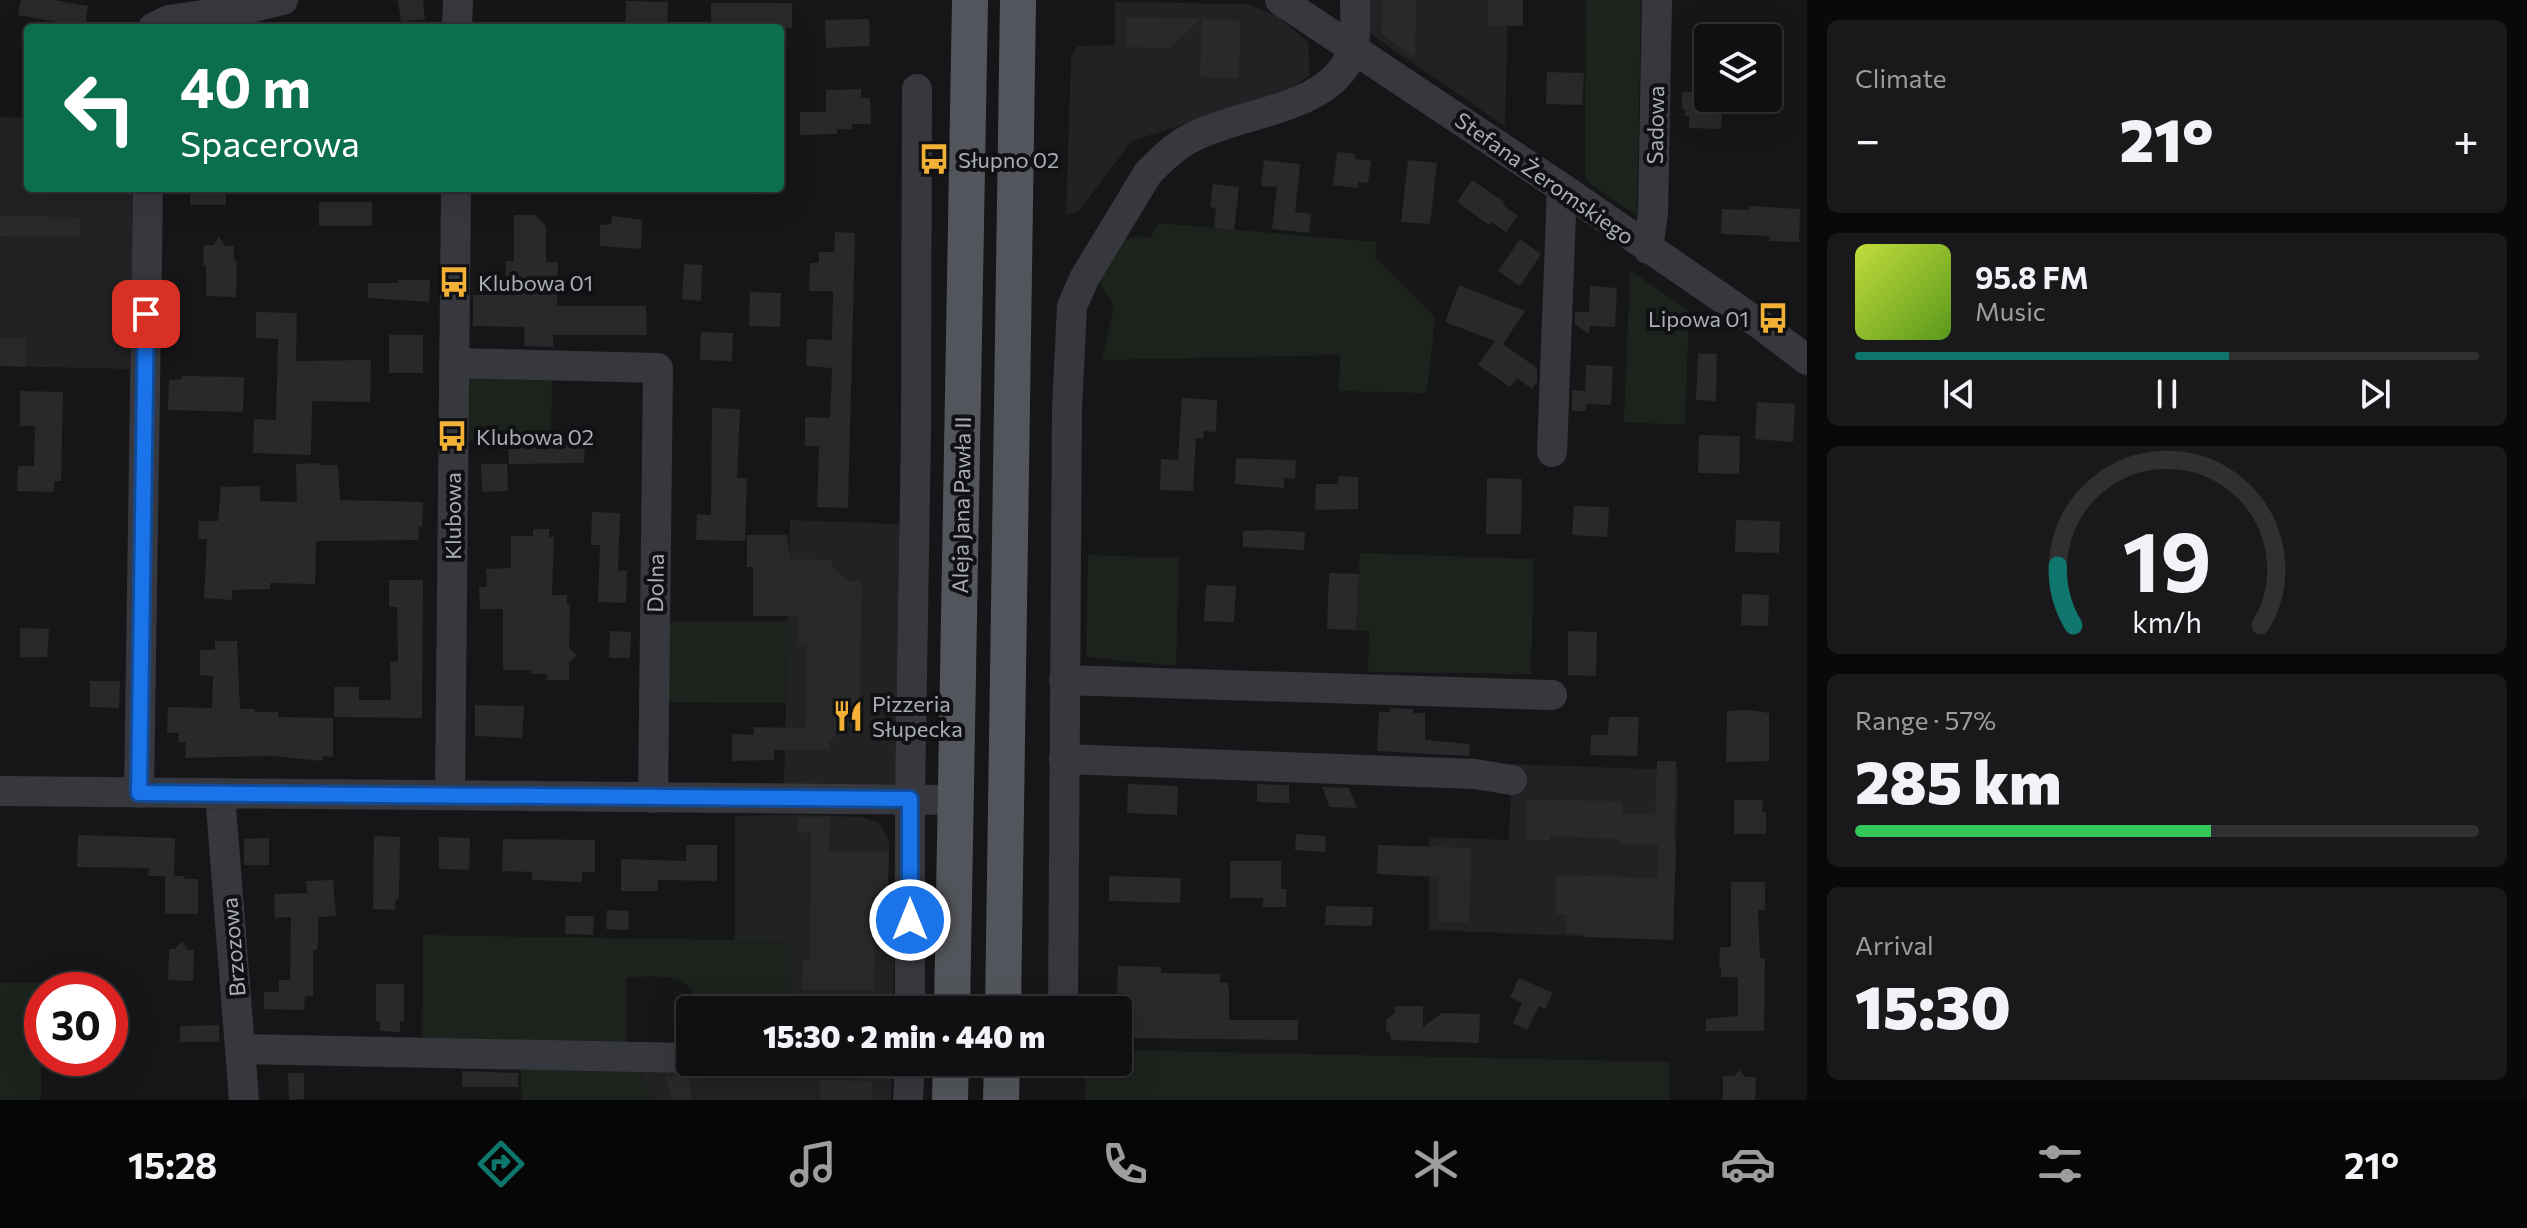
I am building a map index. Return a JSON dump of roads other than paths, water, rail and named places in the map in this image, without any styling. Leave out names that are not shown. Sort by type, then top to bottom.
[{"type":"main road","name":"Aleja Jana Pawła II","points":[[952,996],[970,0]]},
{"type":"main road","points":[[1003,996],[1018,0]]},
{"type":"main road","points":[[950,1100],[951,1076]]},
{"type":"main road","points":[[1001,1100],[1002,1076]]},
{"type":"street","points":[[160,24],[283,0]]},
{"type":"street","points":[[457,24],[458,0]]},
{"type":"street","name":"Stefana Żeromskiego","points":[[1280,0],[1562,188],[1807,360]]},
{"type":"street","points":[[1063,996],[1067,363],[1072,306],[1085,277],[1148,173],[1159,162],[1188,139],[1206,130],[1306,98],[1333,81],[1344,69],[1354,47],[1355,0]]},
{"type":"street","name":"Sadowa","points":[[1648,249],[1653,213],[1657,0]]},
{"type":"street","points":[[910,996],[917,89]]},
{"type":"street","points":[[1552,452],[1562,188]]},
{"type":"street","points":[[139,793],[148,192]]},
{"type":"street","name":"Klubowa","points":[[450,795],[456,192]]},
{"type":"street","name":"Dolna","points":[[454,363],[658,368],[653,798]]},
{"type":"street","points":[[1064,680],[1552,695]]},
{"type":"street","points":[[1064,759],[1475,774],[1512,780]]},
{"type":"street","points":[[0,791],[954,800]]},
{"type":"street","name":"Brzozowa","points":[[220,794],[244,1100]]},
{"type":"street","points":[[241,1049],[676,1058]]},
{"type":"street","points":[[908,1100],[909,1076]]},
{"type":"place","name":"Słupno 02","points":[[934,159]]},
{"type":"place","name":"Klubowa 01","points":[[454,282]]},
{"type":"place","name":"Lipowa 01","points":[[1773,318]]},
{"type":"place","name":"Klubowa 02","points":[[452,436]]},
{"type":"place","name":"Pizzeria Słupecka","points":[[848,716]]}]
